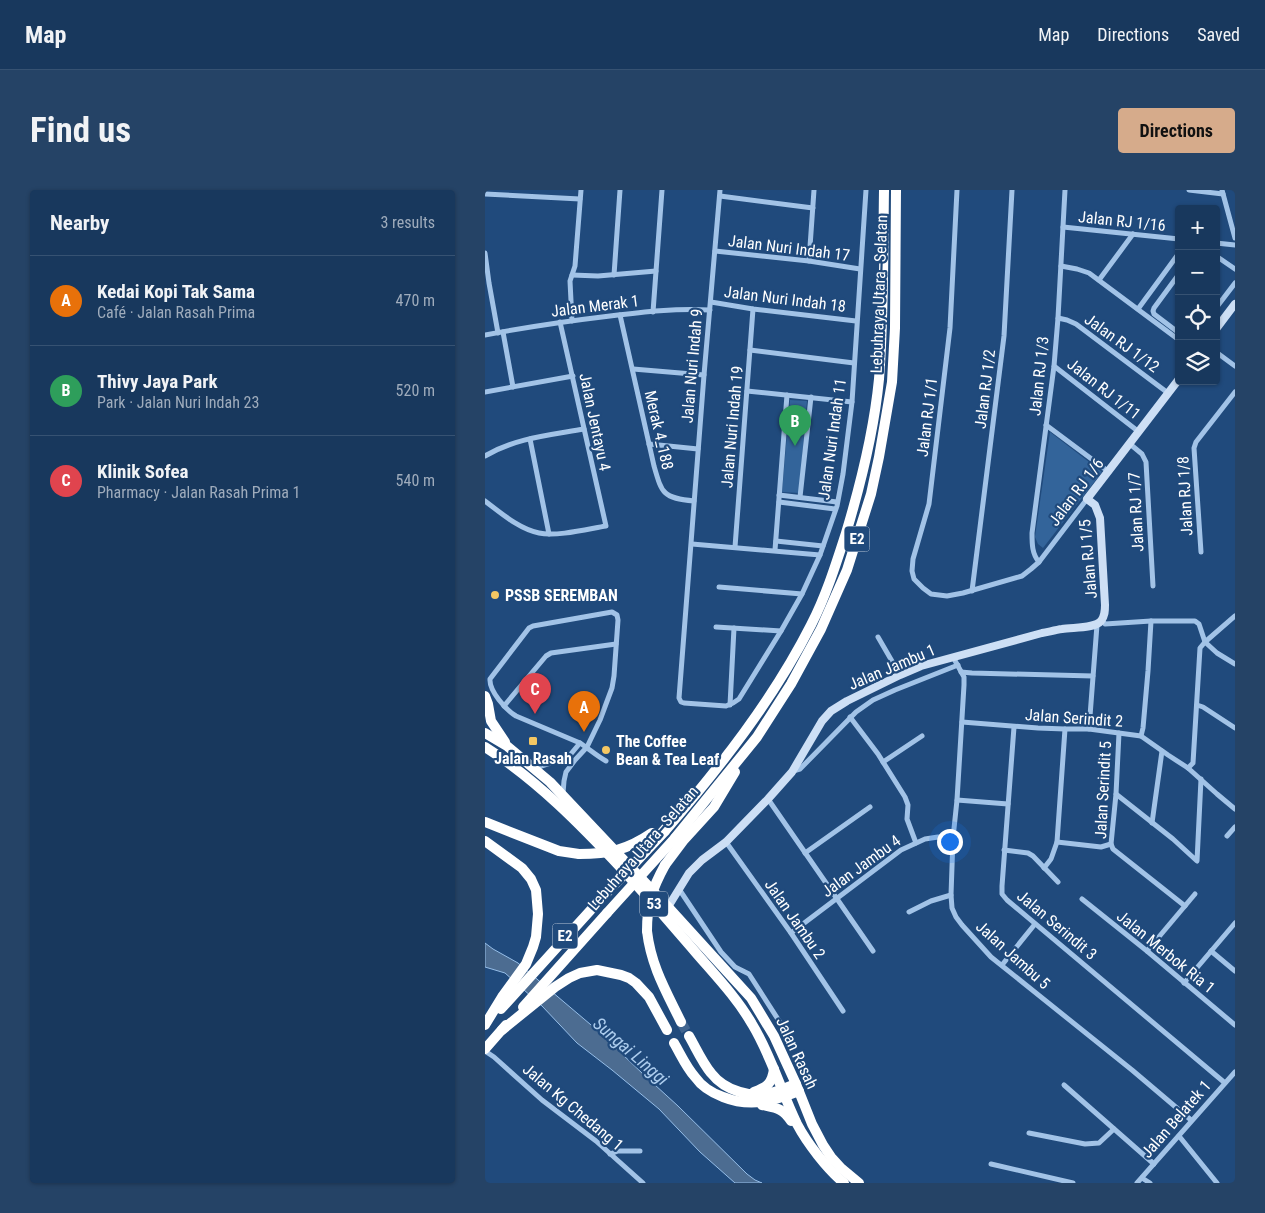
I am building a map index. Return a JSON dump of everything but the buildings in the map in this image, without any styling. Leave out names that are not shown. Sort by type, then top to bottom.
[{"type":"highway","name":"Lebuhraya Utara–Selatan","points":[[485,1026],[530,968],[598,902],[665,831],[699,791],[752,722],[781,678],[811,624],[835,567],[859,491],[867,452],[879,380],[883,322],[884,190]]},
{"type":"highway","name":"Lebuhraya Utara–Selatan","points":[[551,984],[607,912],[675,838],[757,737],[791,684],[821,629],[847,570],[871,494],[892,382],[895,328],[896,190]]},
{"type":"highway","points":[[485,696],[491,721],[507,746]]},
{"type":"highway","name":"Jalan Rasah","points":[[485,732],[536,768],[563,794],[751,998],[774,1036],[798,1087],[812,1124],[831,1157],[859,1183]]},
{"type":"highway","points":[[681,1022],[656,971],[650,951],[647,918],[653,888],[665,865],[683,841],[714,807],[757,737]]},
{"type":"highway","name":"Jalan Rasah","points":[[485,747],[522,773],[596,841],[669,920],[741,1006],[764,1045],[798,1125],[821,1159],[844,1183]]},
{"type":"highway","points":[[485,822],[559,851],[599,854],[635,844],[653,833],[699,791]]},
{"type":"highway","points":[[485,841],[523,868],[536,890],[537,927],[530,968]]},
{"type":"highway","points":[[485,1050],[502,1030],[551,984],[581,972],[597,970],[621,975],[636,983],[655,1005],[667,1030]]},
{"type":"highway","points":[[689,1036],[717,1080],[737,1091],[748,1094],[784,1093]]},
{"type":"highway","points":[[674,1043],[689,1070],[705,1088],[731,1101],[778,1108],[784,1112],[805,1142],[821,1159]]},
{"type":"highway","points":[[748,1094],[767,1086],[773,1077],[775,1069]]},
{"type":"highway","points":[[755,1104],[776,1100],[784,1093],[798,1087]]},
{"type":"street","points":[[572,320],[570,288],[575,266],[581,190]]},
{"type":"street","points":[[614,275],[620,190]]},
{"type":"street","points":[[653,312],[661,190]]},
{"type":"street","points":[[809,262],[814,190]]},
{"type":"street","name":"Jalan Nuri Indah 11","points":[[730,705],[739,699],[781,631],[801,594],[820,555],[837,502],[843,474],[851,402],[866,190]]},
{"type":"street","name":"Jalan RJ 1/1","points":[[957,190],[950,328],[929,504],[913,559],[912,571],[914,579],[931,594],[947,596],[972,591]]},
{"type":"street","name":"Jalan RJ 1/2","points":[[972,591],[1004,336],[1012,190]]},
{"type":"street","name":"Jalan RJ 1/3","points":[[1039,562],[1034,554],[1032,542],[1054,366],[1065,190]]},
{"type":"street","points":[[1189,190],[1223,192],[1235,238]]},
{"type":"street","points":[[720,193],[813,208]]},
{"type":"street","name":"Jalan Nuri Indah 9","points":[[720,193],[679,698],[681,702],[730,705]]},
{"type":"street","points":[[485,194],[581,199]]},
{"type":"street","name":"Jalan RJ 1/16","points":[[1063,227],[1175,239]]},
{"type":"street","points":[[1099,280],[1133,234]]},
{"type":"street","points":[[1220,243],[1235,245]]},
{"type":"street","name":"Jalan Nuri Indah 17","points":[[715,251],[860,269]]},
{"type":"street","points":[[485,253],[487,284],[513,387]]},
{"type":"street","points":[[1138,309],[1175,258]]},
{"type":"street","points":[[1220,259],[1235,269]]},
{"type":"street","points":[[1061,266],[1089,273],[1175,337]]},
{"type":"street","points":[[572,275],[614,275],[655,271]]},
{"type":"street","points":[[1175,279],[1153,311],[1154,314],[1175,330]]},
{"type":"street","points":[[1220,303],[1235,283]]},
{"type":"street","name":"Jalan Nuri Indah 18","points":[[711,302],[856,321]]},
{"type":"street","points":[[1220,324],[1235,304]]},
{"type":"street","name":"Jalan Merak 1","points":[[485,335],[572,320],[692,309],[710,310]]},
{"type":"street","name":"Jalan Nuri Indah 19","points":[[735,548],[753,309]]},
{"type":"street","name":"Merak 4_188","points":[[620,315],[659,484],[662,490],[672,498],[694,501]]},
{"type":"street","name":"Jalan RJ 1/12","points":[[1058,318],[1076,324],[1168,393]]},
{"type":"street","name":"Jalan Jentayu 4","points":[[549,534],[606,526],[560,322]]},
{"type":"street","points":[[751,350],[854,362]]},
{"type":"street","points":[[1220,355],[1235,366]]},
{"type":"street","name":"Jalan RJ 1/11","points":[[1054,366],[1139,432]]},
{"type":"street","points":[[633,369],[704,375]]},
{"type":"street","points":[[485,392],[573,376]]},
{"type":"street","name":"Jalan RJ 1/6","points":[[972,591],[1022,576],[1039,562],[1175,384]]},
{"type":"street","points":[[747,392],[851,402]]},
{"type":"street","name":"Jalan RJ 1/8","points":[[1201,552],[1194,448],[1196,442],[1235,392]]},
{"type":"street","points":[[775,550],[787,395]]},
{"type":"street","points":[[800,497],[811,397]]},
{"type":"street","points":[[1046,425],[1109,472]]},
{"type":"street","points":[[485,454],[512,443],[584,429]]},
{"type":"street","points":[[485,501],[524,528],[538,533],[549,534],[530,439]]},
{"type":"street","points":[[649,444],[698,449]]},
{"type":"street","name":"Jalan RJ 1/7","points":[[1130,444],[1142,454],[1146,462],[1153,586]]},
{"type":"street","points":[[779,495],[837,502]]},
{"type":"street","name":"Jalan RJ 1/5","points":[[1087,500],[1095,505],[1100,518],[1105,605],[1104,616],[1099,622]]},
{"type":"street","points":[[779,502],[835,509]]},
{"type":"street","points":[[776,541],[823,546]]},
{"type":"street","points":[[692,544],[820,555]]},
{"type":"street","points":[[719,587],[801,594]]},
{"type":"street","points":[[563,794],[563,781],[566,772],[587,748],[612,688],[617,615],[612,612],[529,628],[490,679],[490,685],[509,712],[580,744],[587,748],[606,761]]},
{"type":"street","points":[[1188,768],[1193,763],[1200,648],[1235,616]]},
{"type":"street","points":[[1141,736],[1151,621]]},
{"type":"street","name":"Jalan Jambu 1","points":[[668,907],[689,873],[725,842],[768,799],[791,772],[822,721],[831,711],[847,700],[921,666],[1061,629],[1099,622],[1105,624],[1195,621],[1199,624],[1205,642]]},
{"type":"street","points":[[1089,728],[1099,622]]},
{"type":"street","points":[[716,627],[781,631]]},
{"type":"street","points":[[730,705],[734,628]]},
{"type":"street","points":[[878,637],[900,675]]},
{"type":"street","points":[[1205,642],[1217,653],[1235,664]]},
{"type":"street","points":[[504,706],[546,656],[551,653],[616,644]]},
{"type":"street","name":"Jalan Jambu 5","points":[[953,657],[964,677],[965,685],[953,838],[952,908],[962,925],[991,957],[1191,1120]]},
{"type":"street","points":[[791,772],[800,769],[855,712],[873,700],[958,666]]},
{"type":"street","points":[[961,672],[1093,676]]},
{"type":"street","points":[[1197,705],[1235,728]]},
{"type":"street","points":[[850,717],[883,762],[905,797],[907,819],[916,843]]},
{"type":"street","name":"Jalan Serindit 2","points":[[962,722],[1065,730],[1089,728],[1141,736],[1201,778],[1233,807]]},
{"type":"street","name":"Jalan Serindit 3","points":[[1014,726],[1004,850],[1003,894],[1007,900],[1035,924],[1225,1083]]},
{"type":"street","points":[[1044,868],[1051,859],[1057,842],[1065,730]]},
{"type":"street","name":"Jalan Serindit 5","points":[[1112,846],[1119,733]]},
{"type":"street","points":[[883,762],[922,736]]},
{"type":"street","points":[[536,768],[569,756],[580,744]]},
{"type":"street","points":[[1152,823],[1162,751]]},
{"type":"street","points":[[1116,794],[1173,839],[1197,861],[1201,778]]},
{"type":"street","points":[[768,799],[873,952]]},
{"type":"street","points":[[957,800],[1008,804]]},
{"type":"street","points":[[805,853],[869,808]]},
{"type":"street","points":[[1227,836],[1235,827]]},
{"type":"street","name":"Jalan Jambu 4","points":[[791,933],[901,850],[925,839],[938,836],[953,838]]},
{"type":"street","name":"Jalan Jambu 2","points":[[725,842],[791,933],[843,1011]]},
{"type":"street","points":[[1057,842],[1101,847],[1112,846],[1185,906]]},
{"type":"street","points":[[1004,850],[1028,853],[1058,882]]},
{"type":"street","points":[[679,889],[721,952],[735,967],[749,974],[790,1038]]},
{"type":"street","points":[[1147,951],[1195,894]]},
{"type":"street","points":[[909,912],[931,901],[951,895]]},
{"type":"street","name":"Jalan Merbok Ria 1","points":[[1082,899],[1235,1025]]},
{"type":"street","points":[[1184,983],[1235,923]]},
{"type":"street","points":[[1002,965],[1035,924]]},
{"type":"street","points":[[1211,951],[1235,970]]},
{"type":"street","name":"Jalan Kg Chedang 1","points":[[485,1050],[542,1100],[596,1141],[643,1183]]},
{"type":"street","name":"Jalan Belatek 1","points":[[1137,1183],[1191,1120],[1225,1083],[1234,1076]]},
{"type":"street","points":[[1063,1085],[1154,1164]]},
{"type":"street","points":[[1029,1133],[1085,1144],[1099,1143],[1113,1129]]},
{"type":"street","points":[[1179,1136],[1217,1183]]},
{"type":"street","points":[[611,1154],[618,1151],[640,1151]]},
{"type":"street","points":[[991,1164],[1073,1183]]},
{"type":"street","points":[[1142,1178],[1150,1183]]},
{"type":"shaded area","points":[[790,400],[807,401],[799,493],[782,492]]},
{"type":"shaded area","points":[[1050,432],[1102,472],[1043,548],[1038,544],[1035,537]]},
{"type":"shaded area","points":[[485,943],[518,963],[597,1030],[747,1174],[762,1183],[735,1183],[700,1152],[659,1109],[577,1043],[542,1006],[505,973],[485,967]]},
{"type":"tunnel","points":[[681,1022],[689,1036]]},
{"type":"place","name":"Thivy Jaya Park","points":[[795,446]]},
{"type":"place","name":"PSSB SEREMBAN","points":[[495,595]]},
{"type":"place","name":"Klinik Sofea","points":[[535,714]]},
{"type":"place","name":"Kedai Kopi Tak Sama","points":[[584,732]]},
{"type":"place","name":"Jalan Rasah","points":[[533,741]]},
{"type":"place","name":"The Coffee Bean & Tea Leaf","points":[[606,750]]},
{"type":"water label","name":"Sungai Linggi","points":[[631,1051]]}]
